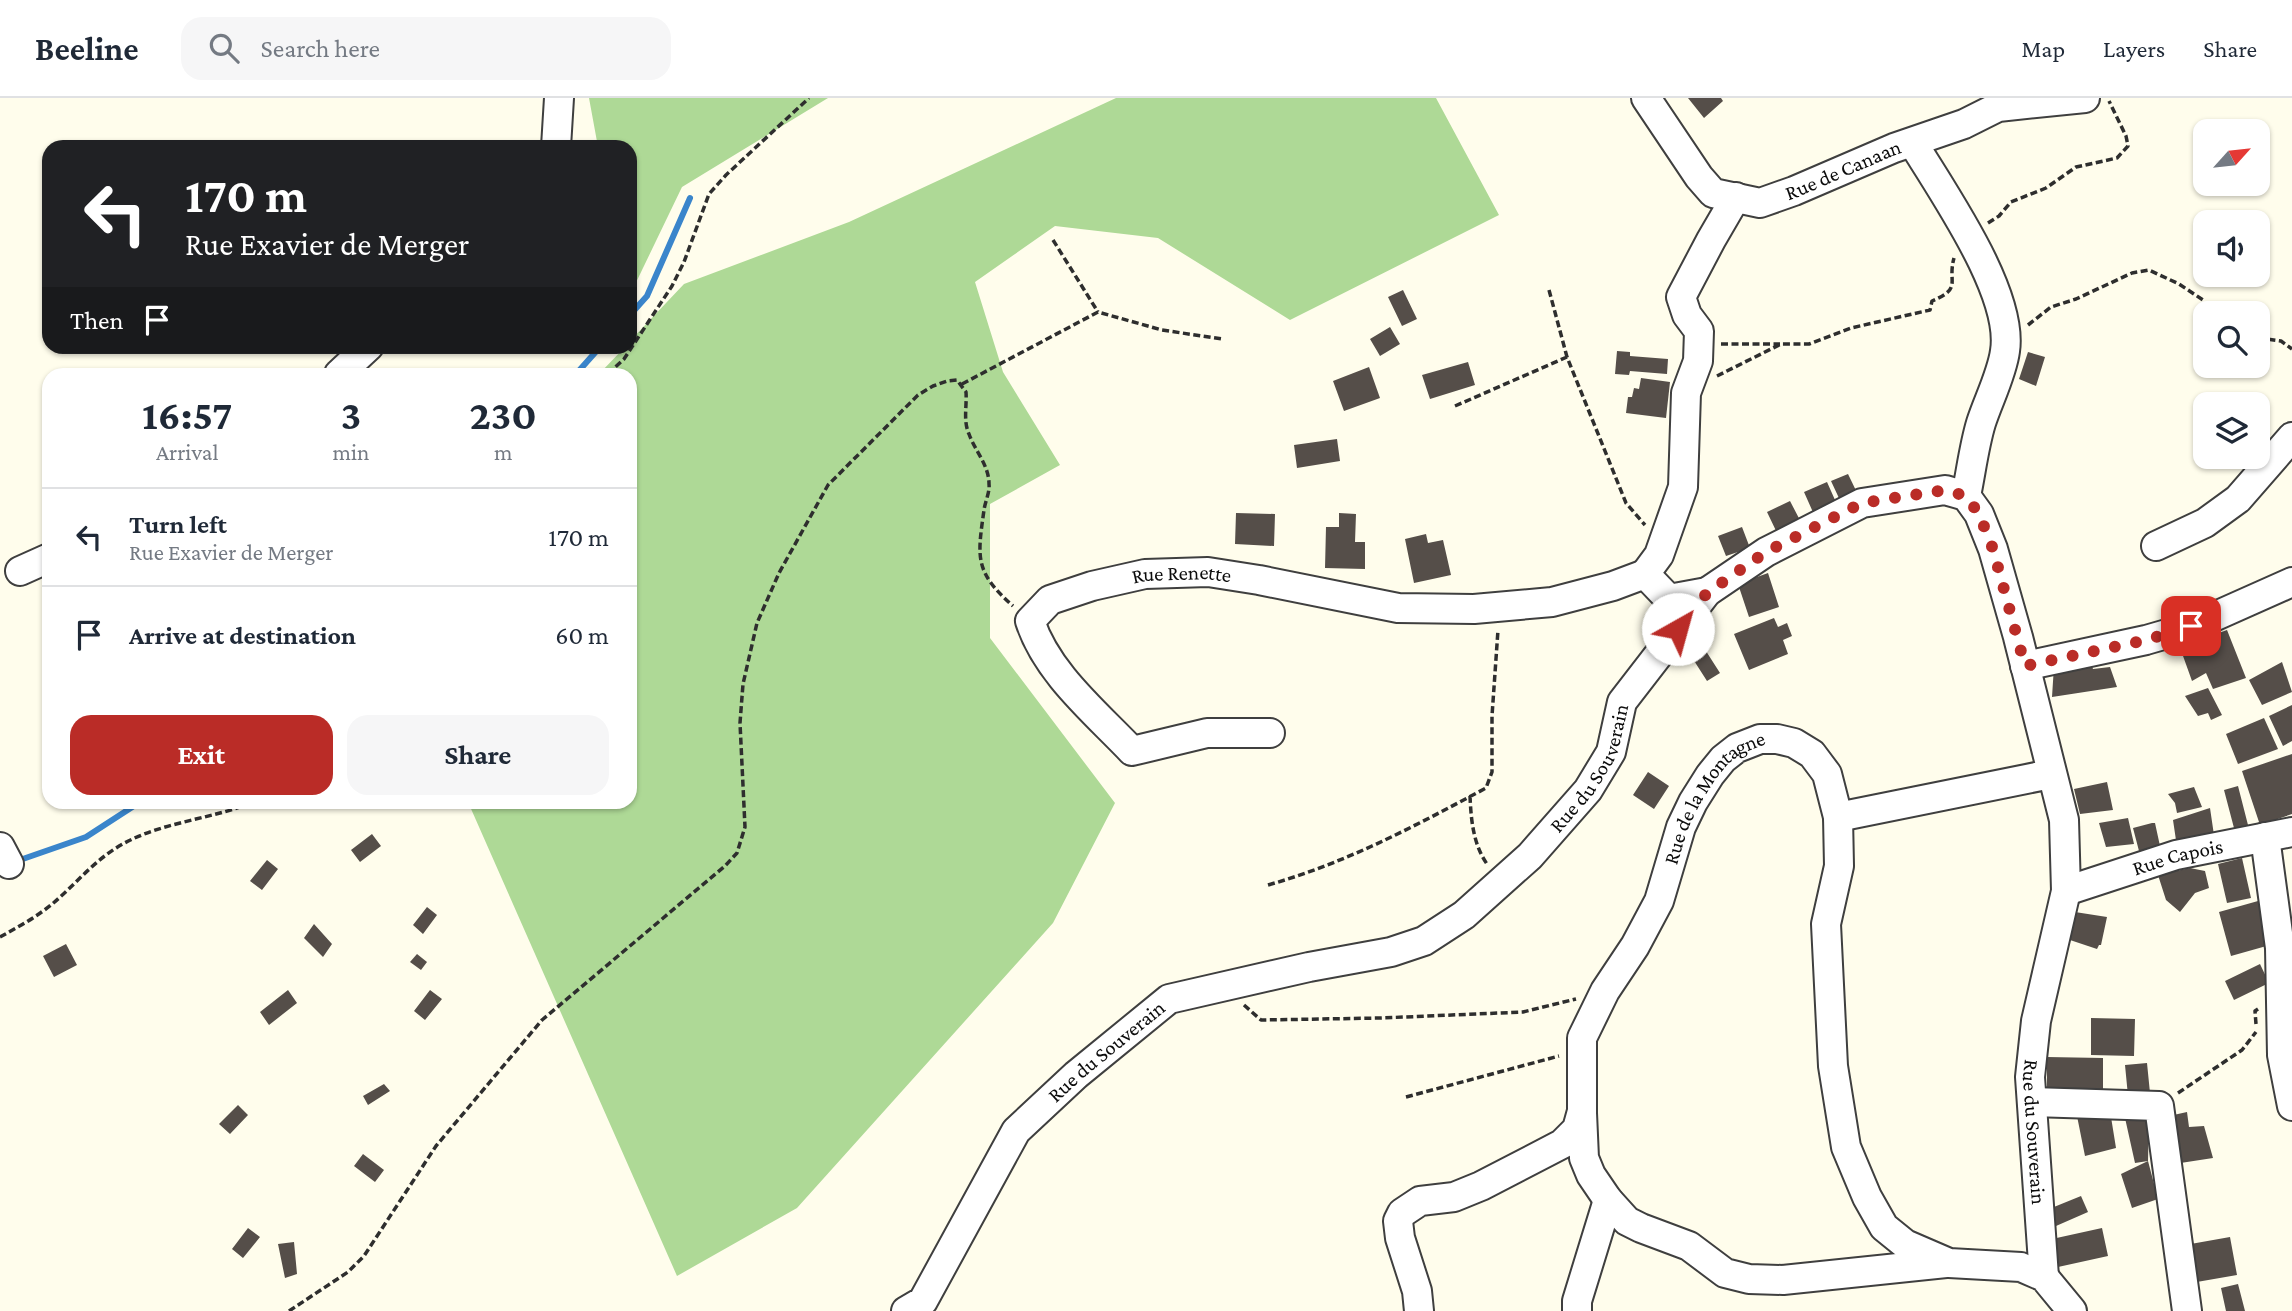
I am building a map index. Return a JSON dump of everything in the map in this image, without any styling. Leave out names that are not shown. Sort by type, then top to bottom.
[{"type":"street","points":[[556,140],[559,98]]},
{"type":"street","name":"Rue de Canaan","points":[[1646,98],[1699,177],[1713,192],[1760,203],[1894,148],[1964,124],[1998,107],[2085,98]]},
{"type":"street","points":[[1913,143],[1970,237],[2003,313],[2006,351],[1980,426],[1966,496]]},
{"type":"street","points":[[1707,593],[1668,599],[1645,574],[1659,555],[1683,487],[1686,393],[1698,361],[1699,331],[1687,316],[1681,297],[1736,197]]},
{"type":"street","points":[[346,368],[361,354]]},
{"type":"street","points":[[2156,546],[2205,523],[2238,499],[2292,437]]},
{"type":"street","name":"Rue du Souverain","points":[[906,1311],[923,1301],[1016,1131],[1076,1075],[1169,999],[1309,967],[1391,952],[1424,941],[1464,915],[1530,856],[1588,790],[1611,752],[1622,702],[1707,593],[1766,552],[1862,503],[1945,490],[1966,496],[1979,514],[1993,549],[2064,820],[2066,891],[2036,1021],[2031,1077],[2044,1277]]},
{"type":"street","points":[[20,571],[42,561]]},
{"type":"street","name":"Rue Renette","points":[[1030,621],[1050,600],[1092,586],[1145,574],[1208,572],[1398,608],[1474,609],[1552,602],[1613,586],[1645,574]]},
{"type":"street","points":[[2025,666],[2146,640],[2191,626],[2292,582]]},
{"type":"street","points":[[1030,621],[1036,640],[1057,671],[1132,751],[1207,733],[1270,733]]},
{"type":"street","name":"Rue de la Montagne","points":[[1419,1311],[1417,1291],[1400,1238],[1398,1221],[1402,1213],[1420,1201],[1454,1197],[1481,1186],[1562,1144],[1577,1129],[1582,1111],[1582,1038],[1605,991],[1635,946],[1659,901],[1681,827],[1693,802],[1723,759],[1737,748],[1759,739],[1794,743],[1812,754],[1827,774],[1838,817],[1839,866],[1826,924],[1833,1066],[1846,1147],[1867,1196],[1884,1227],[1905,1244],[1949,1263],[2003,1265],[2021,1268],[2044,1277]]},
{"type":"street","points":[[1838,817],[2051,774]]},
{"type":"street","points":[[2279,834],[2282,1055],[2292,1106]]},
{"type":"street","name":"Rue Capois","points":[[2066,891],[2176,855],[2279,834]]},
{"type":"street","points":[[2032,1102],[2159,1106],[2187,1311]]},
{"type":"street","points":[[1582,1111],[1584,1158],[1591,1175],[1608,1200],[1627,1220],[1689,1246],[1726,1273],[1749,1279],[1783,1280],[1949,1263]]},
{"type":"street","points":[[1577,1311],[1577,1301],[1608,1200]]},
{"type":"street","points":[[2044,1277],[2072,1311]]},
{"type":"path","points":[[637,339],[672,286],[684,262],[709,194],[809,98]]},
{"type":"path","points":[[1698,344],[1809,344],[1851,328],[1930,310],[1932,301],[1947,295],[1953,287],[1952,262],[1958,250],[1970,237],[1999,216],[2011,202],[2046,188],[2076,167],[2117,158],[2128,146],[2126,135],[2108,98]]},
{"type":"path","points":[[1053,240],[1098,312],[1162,330],[1222,339]]},
{"type":"path","points":[[2003,313],[2019,318],[2027,325],[2051,307],[2076,299],[2132,273],[2149,270],[2179,284],[2203,301]]},
{"type":"path","points":[[1549,290],[1567,357],[1626,503],[1663,545]]},
{"type":"path","points":[[962,384],[1098,312]]},
{"type":"path","points":[[2270,340],[2281,341],[2292,349]]},
{"type":"path","points":[[1712,379],[1781,344]]},
{"type":"path","points":[[614,368],[627,354]]},
{"type":"path","points":[[1455,406],[1567,357]]},
{"type":"path","points":[[289,1311],[348,1272],[364,1256],[436,1146],[542,1020],[737,853],[742,842],[746,812],[740,723],[743,684],[757,623],[779,573],[828,485],[918,395],[947,381],[957,380],[967,392],[965,423],[985,466],[990,485],[984,509],[981,544],[983,572],[991,587],[1030,621]]},
{"type":"path","points":[[1268,886],[1361,853],[1486,788],[1492,772],[1492,716],[1500,607]]},
{"type":"path","points":[[1470,796],[1471,823],[1482,858],[1500,883]]},
{"type":"path","points":[[0,937],[27,922],[57,900],[94,863],[117,847],[138,836],[230,809]]},
{"type":"path","points":[[1231,984],[1243,1004],[1261,1020],[1523,1012],[1605,991]]},
{"type":"path","points":[[2159,1106],[2242,1050],[2256,1032],[2255,1010],[2280,1002]]},
{"type":"path","points":[[1406,1097],[1558,1057],[1565,1047],[1582,1038]]},
{"type":"green space","points":[[589,98],[828,98],[682,187],[637,280],[637,140],[597,140]]},
{"type":"green space","points":[[1116,98],[1436,98],[1499,215],[1290,320],[1158,238],[1055,226],[975,282],[1003,372],[1060,465],[990,504],[990,638],[1115,803],[1053,923],[797,1208],[677,1276],[471,809],[637,809],[637,368],[605,368],[618,354],[637,354],[637,334],[684,284],[849,222]]},
{"type":"building","points":[[1688,98],[1721,98],[1723,101],[1704,118]]},
{"type":"building","points":[[1403,290],[1417,319],[1402,326],[1388,297]]},
{"type":"building","points":[[1390,327],[1400,344],[1380,356],[1370,339]]},
{"type":"building","points":[[1617,351],[1630,352],[1630,356],[1668,359],[1667,374],[1630,371],[1629,375],[1615,374]]},
{"type":"building","points":[[2028,352],[2045,357],[2036,386],[2019,379]]},
{"type":"building","points":[[1468,362],[1475,385],[1430,399],[1422,375]]},
{"type":"building","points":[[1369,367],[1380,398],[1344,411],[1333,381]]},
{"type":"building","points":[[1641,378],[1670,382],[1666,418],[1626,413],[1628,397],[1632,397],[1634,388],[1639,389]]},
{"type":"building","points":[[1337,439],[1340,461],[1297,468],[1294,445]]},
{"type":"building","points":[[1848,474],[1862,503],[1845,511],[1831,481]]},
{"type":"building","points":[[1827,482],[1839,509],[1816,519],[1804,492]]},
{"type":"building","points":[[1790,501],[1803,526],[1779,537],[1767,512]]},
{"type":"building","points":[[1236,513],[1275,514],[1274,546],[1235,544]]},
{"type":"building","points":[[1339,513],[1356,514],[1355,542],[1365,542],[1365,569],[1325,568],[1326,527],[1339,527]]},
{"type":"building","points":[[1742,527],[1750,548],[1726,556],[1718,536]]},
{"type":"building","points":[[1426,534],[1428,543],[1443,540],[1451,575],[1414,583],[1405,539]]},
{"type":"building","points":[[1768,573],[1779,607],[1749,617],[1738,584]]},
{"type":"building","points":[[1774,618],[1778,627],[1787,623],[1792,636],[1783,640],[1788,654],[1749,670],[1734,634]]},
{"type":"building","points":[[2227,630],[2246,678],[2213,689],[2206,673],[2192,681],[2178,642],[2191,636],[2194,642]]},
{"type":"building","points":[[1704,648],[1720,673],[1707,681],[1691,656]]},
{"type":"building","points":[[2090,661],[2093,669],[2110,667],[2117,687],[2052,697],[2054,666]]},
{"type":"building","points":[[2282,662],[2292,692],[2262,705],[2249,680]]},
{"type":"building","points":[[2208,688],[2222,715],[2211,720],[2208,713],[2198,716],[2185,696]]},
{"type":"building","points":[[2292,705],[2292,741],[2283,746],[2269,716]]},
{"type":"building","points":[[2264,718],[2278,749],[2238,764],[2226,734]]},
{"type":"building","points":[[2292,754],[2292,814],[2260,825],[2242,771]]},
{"type":"building","points":[[1648,772],[1669,786],[1654,809],[1633,795]]},
{"type":"building","points":[[2107,782],[2113,810],[2080,814],[2074,789]]},
{"type":"building","points":[[2238,786],[2248,825],[2234,828],[2224,790]]},
{"type":"building","points":[[2194,787],[2202,807],[2177,813],[2175,803],[2168,794]]},
{"type":"building","points":[[2210,808],[2215,842],[2177,847],[2173,820]]},
{"type":"building","points":[[2128,818],[2134,844],[2106,847],[2099,823]]},
{"type":"building","points":[[2155,823],[2160,846],[2139,851],[2133,828]]},
{"type":"building","points":[[372,834],[381,846],[360,862],[351,850]]},
{"type":"building","points":[[2242,858],[2251,898],[2227,903],[2218,864]]},
{"type":"building","points":[[267,860],[278,869],[262,890],[250,881]]},
{"type":"building","points":[[2190,868],[2205,871],[2209,888],[2195,893],[2180,912],[2166,900],[2158,875]]},
{"type":"building","points":[[2258,901],[2270,945],[2231,956],[2219,912]]},
{"type":"building","points":[[427,907],[437,915],[423,934],[413,925]]},
{"type":"building","points":[[2075,912],[2107,917],[2101,945],[2097,949],[2064,938]]},
{"type":"building","points":[[314,924],[332,944],[323,957],[304,938]]},
{"type":"building","points":[[66,944],[77,965],[54,977],[43,956]]},
{"type":"building","points":[[417,954],[427,962],[421,970],[410,962]]},
{"type":"building","points":[[2260,964],[2269,983],[2234,1000],[2225,981]]},
{"type":"building","points":[[288,990],[297,1003],[269,1025],[260,1012]]},
{"type":"building","points":[[430,990],[442,999],[425,1020],[414,1011]]},
{"type":"building","points":[[2091,1018],[2135,1019],[2134,1056],[2091,1055]]},
{"type":"building","points":[[2047,1057],[2103,1058],[2103,1090],[2047,1089]]},
{"type":"building","points":[[2147,1063],[2150,1093],[2128,1096],[2125,1065]]},
{"type":"building","points":[[384,1084],[390,1091],[368,1105],[363,1096]]},
{"type":"building","points":[[238,1105],[248,1115],[230,1134],[219,1124]]},
{"type":"building","points":[[2187,1112],[2189,1127],[2204,1126],[2213,1158],[2174,1164],[2169,1116]]},
{"type":"building","points":[[2077,1116],[2111,1117],[2116,1148],[2085,1156]]},
{"type":"building","points":[[2149,1117],[2148,1161],[2135,1163],[2125,1118]]},
{"type":"building","points":[[363,1154],[384,1170],[375,1182],[354,1166]]},
{"type":"building","points":[[2148,1161],[2158,1199],[2132,1208],[2121,1174]]},
{"type":"building","points":[[2081,1196],[2088,1212],[2056,1226],[2049,1209]]},
{"type":"building","points":[[248,1228],[260,1237],[243,1258],[232,1249]]},
{"type":"building","points":[[2102,1228],[2108,1256],[2058,1267],[2052,1239]]},
{"type":"building","points":[[2230,1237],[2237,1275],[2191,1283],[2185,1245]]},
{"type":"building","points":[[294,1242],[297,1274],[285,1278],[278,1244]]},
{"type":"building","points":[[2238,1284],[2245,1311],[2226,1311],[2221,1288]]},
{"type":"waterway","points":[[637,307],[647,296],[690,198]]},
{"type":"waterway","points":[[581,368],[594,354]]},
{"type":"waterway","points":[[17,861],[86,837],[129,809]]},
{"type":"route","points":[[1678,629],[1707,593],[1732,573],[1766,552],[1862,503],[1945,490],[1966,496],[1979,514],[1993,549],[2025,666],[2146,640],[2191,626]]}]
